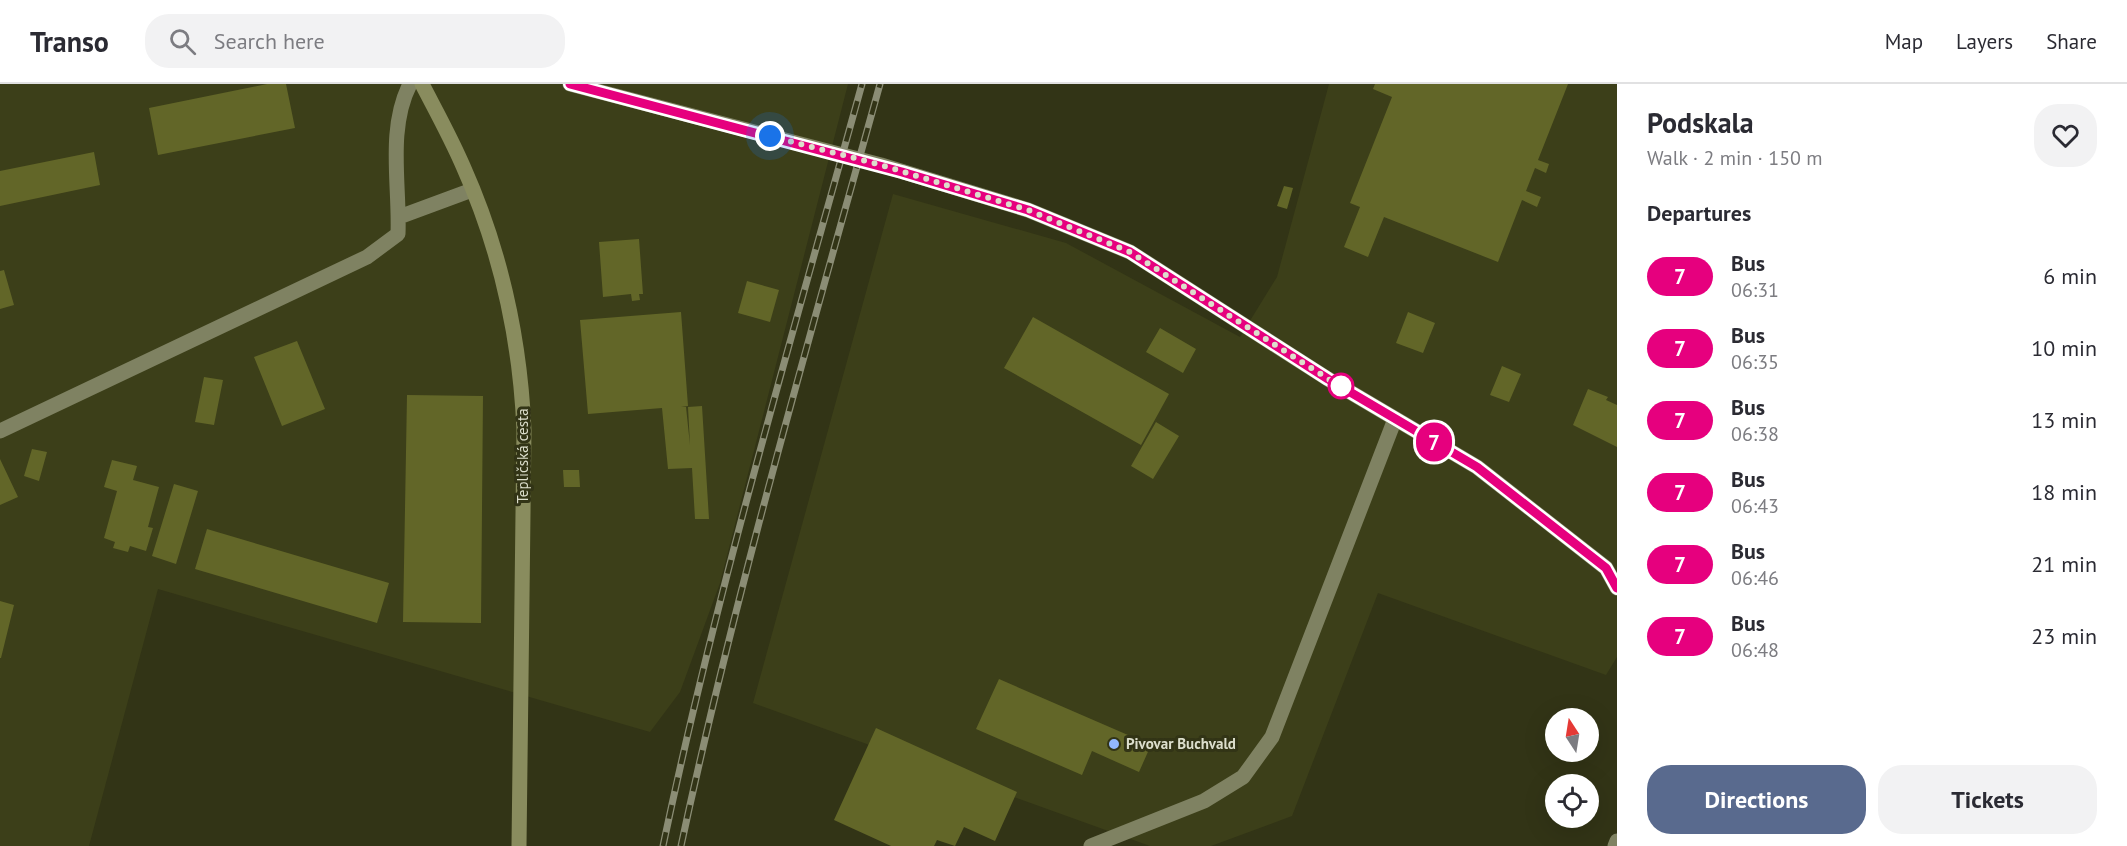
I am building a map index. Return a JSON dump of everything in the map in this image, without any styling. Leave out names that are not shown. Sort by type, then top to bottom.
[{"type":"street","points":[[0,431],[367,257],[398,234],[397,135],[401,110],[410,84]]},
{"type":"street","name":"Tepličská cesta","points":[[422,84],[463,166],[472,190],[498,263],[517,344],[524,430],[519,846]]},
{"type":"street","points":[[570,84],[881,165],[1028,210],[1130,252],[1328,379],[1477,467],[1606,568],[1617,588]]},
{"type":"street","points":[[399,217],[472,190]]},
{"type":"street","points":[[1091,846],[1204,801],[1243,777],[1272,737],[1395,418]]},
{"type":"street","points":[[1615,846],[1617,841]]},
{"type":"shaded area","points":[[0,84],[848,84],[720,583],[680,692],[650,732],[158,589],[89,846],[0,846]]},
{"type":"shaded area","points":[[1329,84],[1617,84],[1617,657],[1606,675],[1378,593],[1292,816],[1211,846],[1150,846],[753,703],[893,194],[1066,243],[1240,337],[1277,277]]},
{"type":"building","points":[[267,84],[286,84],[295,128],[158,155],[149,108]]},
{"type":"building","points":[[1375,84],[1568,84],[1538,160],[1549,164],[1546,173],[1535,168],[1526,191],[1541,197],[1537,207],[1522,200],[1498,262],[1384,217],[1368,257],[1344,247],[1360,207],[1350,203],[1392,97],[1373,89]]},
{"type":"building","points":[[94,152],[100,185],[0,206],[0,171]]},
{"type":"building","points":[[1284,186],[1293,188],[1287,209],[1277,206]]},
{"type":"building","points":[[639,239],[643,294],[639,294],[640,300],[632,301],[631,294],[603,297],[599,242]]},
{"type":"building","points":[[4,270],[14,305],[0,309],[0,271]]},
{"type":"building","points":[[747,281],[779,290],[770,322],[738,313]]},
{"type":"building","points":[[681,312],[688,406],[681,407],[686,407],[690,445],[688,407],[702,406],[709,519],[695,519],[692,468],[668,469],[662,408],[588,414],[580,320]]},
{"type":"building","points":[[1408,312],[1435,323],[1423,353],[1396,343]]},
{"type":"building","points":[[1033,317],[1169,394],[1141,445],[1004,368]]},
{"type":"building","points":[[1160,328],[1196,349],[1183,373],[1146,352]]},
{"type":"building","points":[[297,341],[325,409],[282,426],[254,357]]},
{"type":"building","points":[[1502,366],[1521,374],[1509,402],[1490,395]]},
{"type":"building","points":[[204,377],[223,380],[214,425],[195,422]]},
{"type":"building","points":[[1588,389],[1608,397],[1606,400],[1617,405],[1617,447],[1573,425]]},
{"type":"building","points":[[407,395],[483,396],[481,623],[403,622]]},
{"type":"building","points":[[1156,422],[1179,436],[1153,479],[1131,466]]},
{"type":"building","points":[[32,449],[47,452],[39,481],[24,476]]},
{"type":"building","points":[[0,459],[18,497],[0,505]]},
{"type":"building","points":[[112,460],[137,466],[133,480],[159,487],[148,527],[153,528],[146,551],[130,546],[128,552],[113,548],[115,542],[104,538],[117,491],[104,487]]},
{"type":"building","points":[[563,470],[579,470],[580,487],[564,487]]},
{"type":"building","points":[[174,484],[198,491],[176,564],[152,556]]},
{"type":"building","points":[[207,529],[389,583],[377,623],[195,569]]},
{"type":"building","points":[[0,601],[14,605],[1,658],[0,658]]},
{"type":"building","points":[[999,679],[1151,745],[1139,772],[1092,751],[1082,775],[976,729]]},
{"type":"building","points":[[876,728],[1017,792],[995,841],[964,827],[955,846],[937,840],[934,846],[891,846],[834,820]]},
{"type":"railway","points":[[663,846],[731,559],[862,84]]},
{"type":"railway","points":[[681,846],[725,654],[880,84]]},
{"type":"bus line","name":"7","points":[[570,84],[859,159],[1028,210],[1130,252],[1328,379],[1477,467],[1606,568],[1617,588]]},
{"type":"place","name":"Pivovar Buchvald","points":[[1114,744]]},
{"type":"route","points":[[770,136],[881,165],[1028,210],[1130,252],[1344,389],[1341,386]]}]
